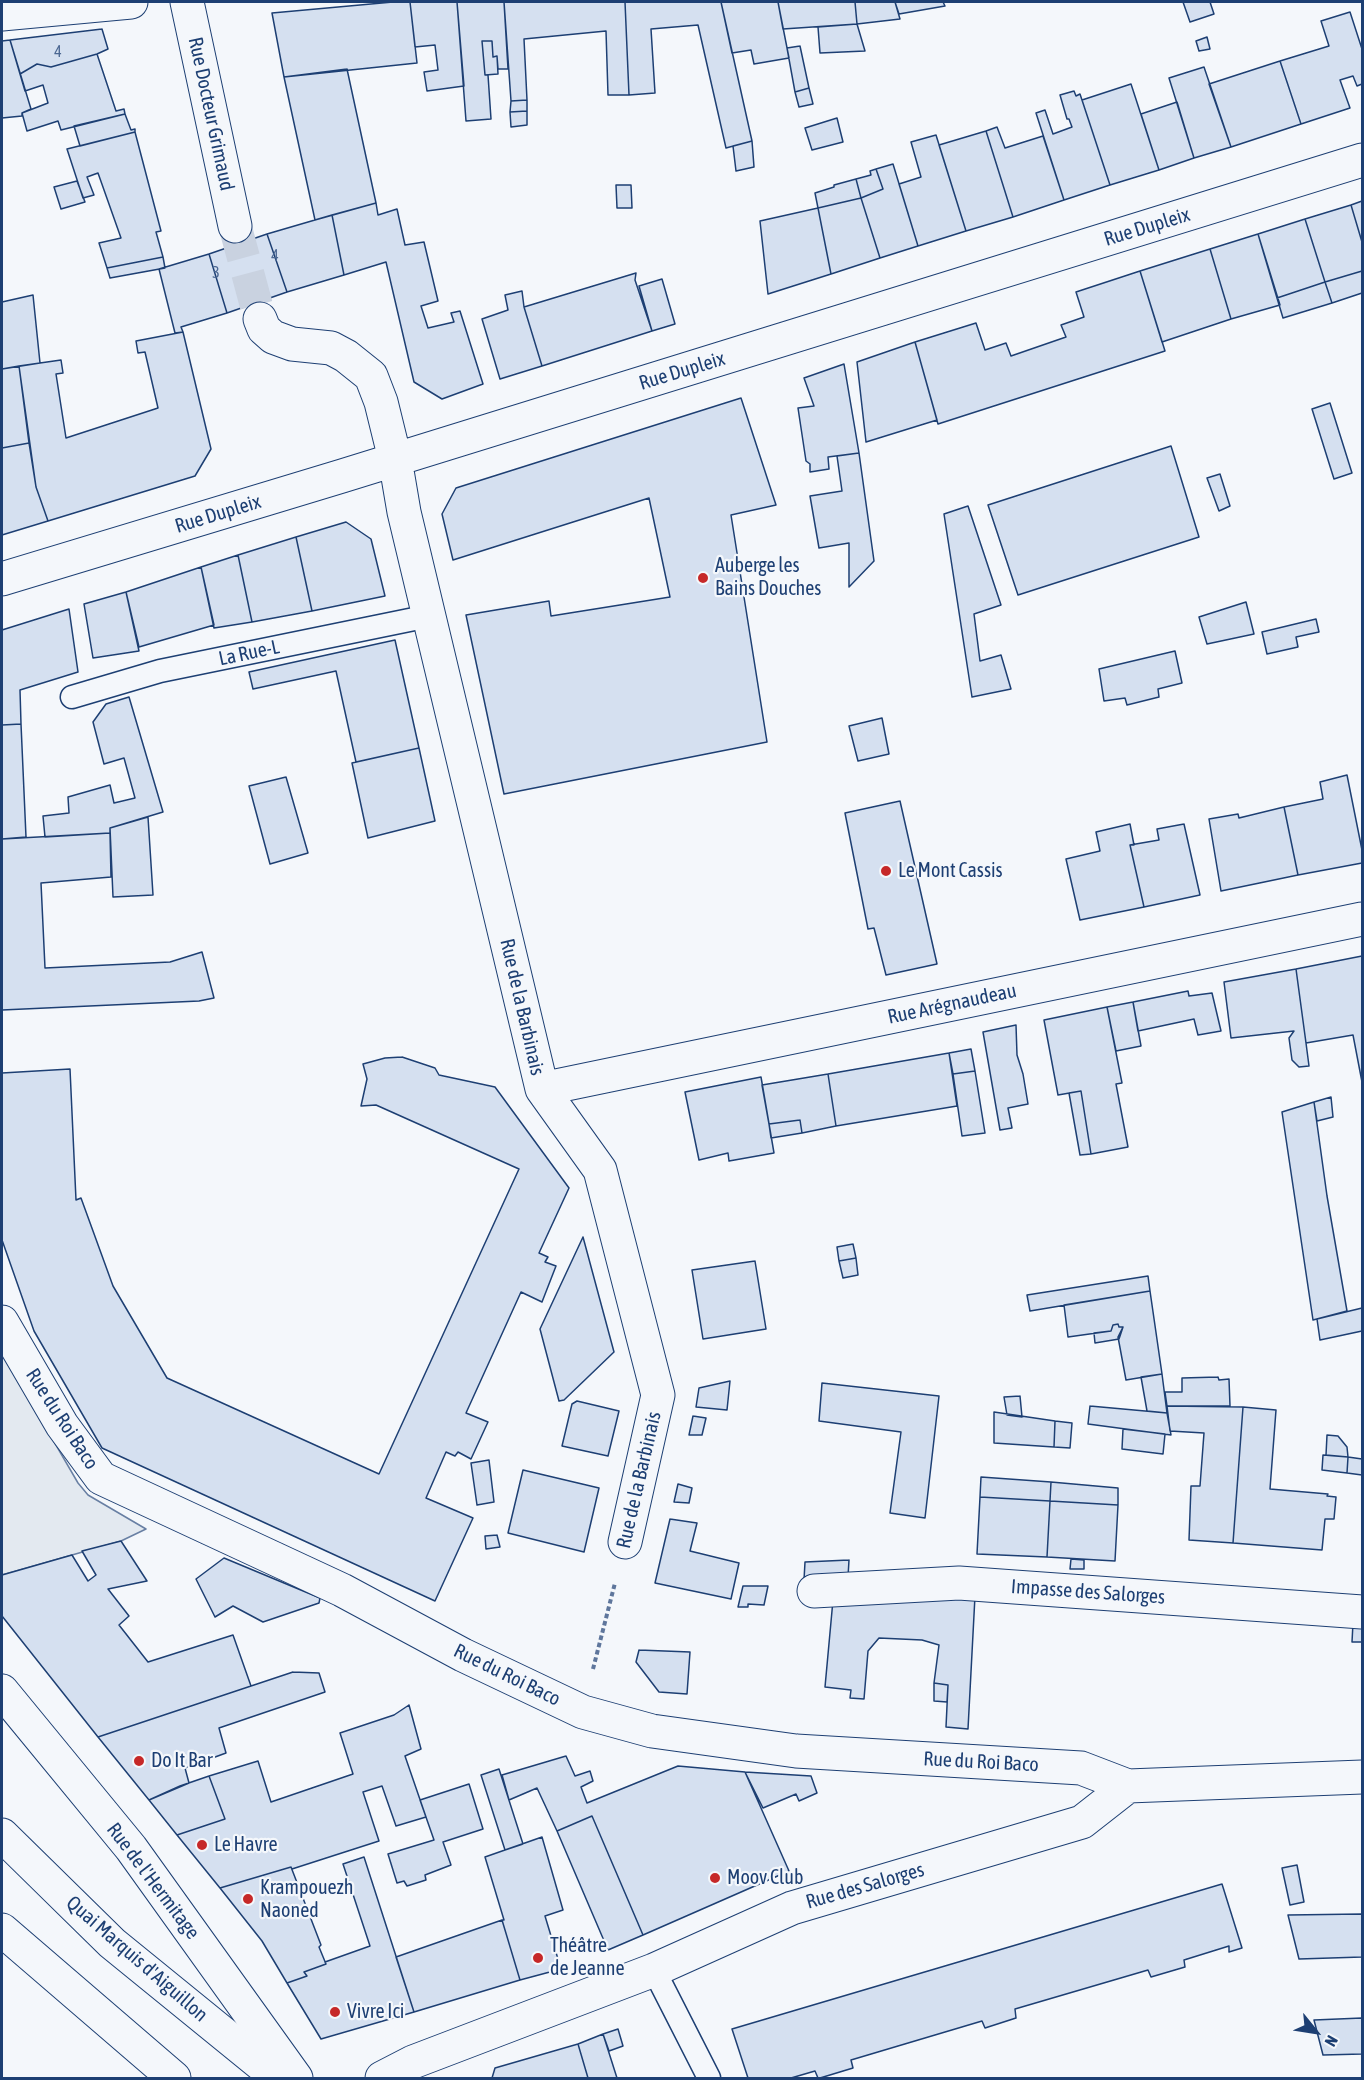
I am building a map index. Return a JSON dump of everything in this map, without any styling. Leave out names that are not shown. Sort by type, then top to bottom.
[{"type":"street","points":[[2,14],[131,2]]},
{"type":"street","name":"Rue Docteur Grimaud","points":[[187,2],[235,226]]},
{"type":"street","name":"Rue Dupleix","points":[[2,579],[1362,160]]},
{"type":"street","points":[[260,319],[264,329],[273,337],[292,344],[331,348],[346,356],[371,376],[381,402],[395,459]]},
{"type":"street","name":"Rue de la Barbinais","points":[[395,459],[400,496],[542,1089],[600,1170],[658,1395],[625,1542]]},
{"type":"street","name":"Rue Arégnaudeau","points":[[542,1089],[1362,919]]},
{"type":"street","name":"Rue du Roi Baco","points":[[2,1322],[62,1425],[101,1478],[342,1590],[463,1655],[583,1712],[652,1731],[796,1751],[1081,1768],[1128,1786]]},
{"type":"street","name":"Impasse des Salorges","points":[[814,1591],[959,1583],[1362,1612]]},
{"type":"street","name":"Rue de l'Hermitage","points":[[2,1691],[131,1848],[296,2079]]},
{"type":"street","points":[[1128,1786],[1362,1777]]},
{"type":"street","name":"Rue des Salorges","points":[[382,2079],[413,2062],[654,1970],[792,1908],[1082,1822],[1128,1786]]},
{"type":"street","name":"Quai Marquis d'Aiguillon","points":[[2,1835],[112,1943],[278,2079]]},
{"type":"street","points":[[2,1930],[174,2079]]},
{"type":"lane","name":"La Rue-L","points":[[72,697],[159,671],[429,616]]},
{"type":"lane","points":[[654,1970],[709,2079]]},
{"type":"path","name":"Rue de la Barbinais","points":[[583,1712],[625,1542]]},
{"type":"shaded area","points":[[2,1352],[78,1483],[88,1495],[146,1529],[121,1541],[2,1575]]},
{"type":"building","points":[[410,2],[417,63],[284,77],[272,13]]},
{"type":"building","points":[[410,2],[457,2],[464,86],[427,91],[424,72],[438,70],[435,45],[415,47]]},
{"type":"building","points":[[457,2],[504,2],[508,69],[498,69],[497,56],[493,57],[492,41],[482,41],[485,75],[488,75],[491,119],[466,121]]},
{"type":"building","points":[[504,2],[625,2],[629,95],[608,95],[606,31],[524,39],[527,100],[511,101]]},
{"type":"building","points":[[625,2],[721,2],[752,141],[726,148],[698,25],[651,29],[655,93],[629,95]]},
{"type":"building","points":[[721,2],[778,2],[789,58],[754,64],[751,50],[732,53]]},
{"type":"building","points":[[778,2],[855,2],[857,24],[783,29]]},
{"type":"building","points":[[855,2],[895,2],[900,19],[857,24]]},
{"type":"building","points":[[895,2],[943,2],[945,6],[899,14]]},
{"type":"building","points":[[1183,2],[1210,2],[1214,14],[1190,22]]},
{"type":"building","points":[[1350,12],[1362,49],[1362,84],[1357,86],[1353,76],[1340,80],[1350,108],[1301,124],[1280,61],[1329,46],[1321,21]]},
{"type":"building","points":[[857,24],[865,51],[820,53],[818,27]]},
{"type":"building","points":[[102,29],[108,49],[51,67],[37,64],[20,74],[10,40]]},
{"type":"building","points":[[1207,37],[1210,49],[1199,51],[1196,41]]},
{"type":"building","points":[[10,40],[31,109],[22,113],[22,116],[2,118],[2,41]]},
{"type":"building","points":[[482,41],[492,41],[493,57],[497,56],[498,74],[485,75]]},
{"type":"building","points":[[800,46],[809,88],[795,92],[787,48]]},
{"type":"building","points":[[97,54],[116,111],[124,109],[125,114],[61,130],[58,121],[27,131],[22,113],[48,103],[43,85],[25,91],[20,74],[37,64],[51,67]]},
{"type":"building","points":[[1280,61],[1301,124],[1231,147],[1209,84]]},
{"type":"building","points":[[1204,67],[1231,147],[1194,158],[1169,78]]},
{"type":"building","points":[[347,69],[376,203],[315,220],[284,77]]},
{"type":"building","points":[[1131,84],[1159,170],[1110,185],[1082,100]]},
{"type":"building","points":[[809,88],[813,104],[799,107],[795,92]]},
{"type":"building","points":[[1074,91],[1076,96],[1080,94],[1110,185],[1064,200],[1036,113],[1045,110],[1053,134],[1072,127],[1067,119],[1060,95]]},
{"type":"building","points":[[527,100],[527,111],[510,112],[511,101]]},
{"type":"building","points":[[1177,102],[1194,158],[1159,170],[1141,114]]},
{"type":"building","points":[[527,111],[527,125],[511,127],[510,112]]},
{"type":"building","points":[[125,114],[131,130],[135,129],[135,132],[80,146],[74,126]]},
{"type":"building","points":[[837,118],[843,142],[812,150],[805,128]]},
{"type":"building","points":[[997,127],[1005,148],[1043,136],[1064,200],[1013,217],[986,131]]},
{"type":"building","points":[[986,131],[1013,217],[966,231],[939,145]]},
{"type":"building","points":[[135,132],[161,231],[156,232],[163,257],[107,268],[99,243],[121,238],[98,173],[87,177],[94,195],[83,198],[67,149]]},
{"type":"building","points":[[936,135],[966,231],[918,246],[899,184],[921,177],[911,142]]},
{"type":"building","points":[[752,141],[754,167],[736,171],[733,146]]},
{"type":"building","points":[[893,164],[918,246],[880,258],[861,198],[883,189],[876,169]]},
{"type":"building","points":[[876,169],[883,189],[861,198],[856,179],[871,175],[870,171]]},
{"type":"building","points":[[856,179],[861,198],[818,208],[815,193]]},
{"type":"building","points":[[77,181],[85,202],[61,209],[54,187]]},
{"type":"building","points":[[616,185],[631,185],[632,208],[617,208]]},
{"type":"building","points":[[861,198],[880,258],[831,274],[818,208]]},
{"type":"building","points":[[1362,201],[1362,242],[1351,205]]},
{"type":"building","points":[[376,203],[378,215],[397,209],[405,245],[424,242],[438,301],[421,306],[428,328],[454,322],[451,313],[460,311],[483,384],[442,399],[414,382],[386,262],[344,275],[332,215]]},
{"type":"building","points":[[1351,205],[1362,242],[1362,271],[1325,282],[1305,219]]},
{"type":"building","points":[[818,208],[831,274],[768,294],[760,221]]},
{"type":"building","points":[[332,215],[344,275],[287,292],[267,234]]},
{"type":"building","points":[[1305,219],[1325,282],[1277,298],[1258,234]]},
{"type":"building","points":[[267,234],[287,292],[227,313],[209,254]]},
{"type":"building","points":[[1258,234],[1280,305],[1231,319],[1210,249]]},
{"type":"building","points":[[1210,249],[1231,319],[1162,342],[1140,271]]},
{"type":"building","points":[[209,254],[227,313],[181,327],[183,332],[175,333],[159,269]]},
{"type":"building","points":[[163,257],[165,268],[110,278],[107,268]]},
{"type":"building","points":[[1140,271],[1165,351],[938,424],[915,342],[976,323],[985,350],[1006,343],[1011,356],[1066,337],[1061,325],[1084,317],[1076,292]]},
{"type":"building","points":[[1362,271],[1362,293],[1332,303],[1325,282]]},
{"type":"building","points":[[636,273],[635,280],[652,331],[542,366],[524,307]]},
{"type":"building","points":[[662,279],[675,324],[652,331],[639,286]]},
{"type":"building","points":[[1325,282],[1332,303],[1283,318],[1277,298]]},
{"type":"building","points":[[522,291],[524,307],[542,366],[500,379],[482,319],[508,310],[505,295]]},
{"type":"building","points":[[33,295],[40,363],[2,369],[2,302]]},
{"type":"building","points":[[183,332],[211,449],[195,476],[48,521],[36,487],[19,366],[61,360],[63,373],[56,374],[66,438],[158,408],[145,352],[138,353],[136,341]]},
{"type":"building","points":[[915,342],[937,420],[866,442],[857,362]]},
{"type":"building","points":[[844,364],[859,453],[828,457],[829,469],[810,472],[810,464],[806,461],[798,408],[814,406],[804,378]]},
{"type":"building","points":[[19,366],[29,443],[2,448],[2,369]]},
{"type":"building","name":"Auberge les Bains Douches","points":[[741,398],[776,505],[731,515],[767,742],[504,794],[466,615],[549,601],[551,616],[670,597],[649,498],[453,560],[442,514],[456,488]]},
{"type":"building","points":[[1330,403],[1352,473],[1334,479],[1312,409]]},
{"type":"building","points":[[29,443],[36,487],[48,521],[2,535],[2,448]]},
{"type":"building","points":[[1171,446],[1199,537],[1018,595],[988,505]]},
{"type":"building","points":[[859,453],[874,561],[849,587],[849,543],[819,548],[810,496],[842,491],[837,456]]},
{"type":"building","points":[[1220,474],[1230,506],[1219,511],[1207,478]]},
{"type":"building","points":[[968,506],[1001,605],[974,614],[980,661],[1001,655],[1011,689],[972,697],[944,514]]},
{"type":"building","points":[[346,522],[371,539],[385,596],[312,611],[296,537]]},
{"type":"building","points":[[296,537],[312,611],[252,622],[238,555]]},
{"type":"building","points":[[238,555],[252,622],[214,628],[201,567]]},
{"type":"building","points":[[201,567],[214,625],[139,647],[126,592]]},
{"type":"building","points":[[126,592],[139,651],[93,658],[84,604]]},
{"type":"building","points":[[1246,602],[1254,634],[1207,644],[1199,617]]},
{"type":"building","points":[[69,609],[78,672],[20,690],[21,724],[2,725],[2,630]]},
{"type":"building","points":[[1316,619],[1319,632],[1296,637],[1298,647],[1267,654],[1262,632]]},
{"type":"building","points":[[395,640],[419,748],[356,762],[336,671],[253,689],[249,672]]},
{"type":"building","points":[[1175,651],[1182,683],[1158,689],[1159,697],[1127,705],[1125,698],[1104,701],[1099,669]]},
{"type":"building","points":[[129,697],[163,812],[110,828],[110,833],[45,837],[43,816],[69,813],[68,797],[110,785],[114,803],[135,798],[124,758],[104,764],[93,722],[106,704]]},
{"type":"building","points":[[882,718],[889,754],[858,761],[849,726]]},
{"type":"building","points":[[21,724],[26,837],[2,839],[2,725]]},
{"type":"building","points":[[419,748],[435,821],[368,838],[352,763]]},
{"type":"building","points":[[1347,775],[1362,850],[1362,863],[1298,875],[1284,807],[1323,799],[1320,782]]},
{"type":"building","points":[[286,777],[308,853],[270,864],[249,786]]},
{"type":"building","name":"Le Mont Cassis","points":[[900,801],[937,964],[886,975],[874,928],[868,929],[845,813]]},
{"type":"building","points":[[1284,807],[1298,875],[1221,891],[1209,819],[1238,814],[1239,818]]},
{"type":"building","points":[[148,817],[153,895],[113,897],[110,828]]},
{"type":"building","points":[[1130,824],[1134,845],[1130,845],[1144,907],[1080,920],[1066,859],[1100,851],[1096,832]]},
{"type":"building","points":[[1184,824],[1200,895],[1144,907],[1130,845],[1159,840],[1157,829]]},
{"type":"building","points":[[110,833],[111,877],[41,883],[45,968],[170,962],[202,952],[214,998],[199,1001],[2,1010],[2,839]]},
{"type":"building","points":[[1362,956],[1362,1082],[1353,1035],[1306,1043],[1296,969]]},
{"type":"building","points":[[1296,969],[1309,1066],[1299,1067],[1292,1060],[1289,1038],[1294,1031],[1231,1038],[1224,982]]},
{"type":"building","points":[[1188,991],[1189,996],[1212,993],[1221,1031],[1198,1035],[1194,1019],[1138,1031],[1133,1002]]},
{"type":"building","points":[[1133,1002],[1141,1046],[1116,1051],[1107,1007]]},
{"type":"building","points":[[1107,1007],[1122,1083],[1116,1084],[1128,1147],[1091,1154],[1081,1091],[1058,1095],[1044,1020]]},
{"type":"building","points":[[1016,1025],[1017,1055],[1028,1104],[1008,1108],[1012,1128],[1000,1130],[983,1032]]},
{"type":"building","points":[[971,1049],[975,1071],[953,1074],[949,1053]]},
{"type":"building","points":[[949,1053],[957,1106],[836,1126],[828,1074]]},
{"type":"building","points":[[402,1057],[435,1068],[439,1075],[495,1087],[569,1188],[539,1253],[548,1257],[545,1262],[556,1266],[542,1302],[521,1292],[466,1413],[488,1422],[471,1459],[458,1452],[455,1456],[446,1452],[426,1498],[473,1518],[435,1601],[102,1448],[34,1331],[2,1240],[2,1073],[70,1069],[76,1200],[81,1198],[113,1286],[167,1378],[379,1474],[519,1169],[376,1105],[361,1106],[367,1079],[363,1064],[385,1058]]},
{"type":"building","points":[[975,1071],[985,1133],[962,1136],[953,1074]]},
{"type":"building","points":[[828,1074],[836,1126],[802,1133],[800,1120],[769,1124],[762,1085]]},
{"type":"building","points":[[761,1077],[774,1153],[729,1161],[728,1153],[699,1160],[685,1092]]},
{"type":"building","points":[[1081,1091],[1091,1154],[1080,1155],[1069,1093]]},
{"type":"building","points":[[1331,1097],[1333,1117],[1317,1121],[1314,1102]]},
{"type":"building","points":[[1314,1102],[1327,1196],[1347,1311],[1313,1320],[1282,1112]]},
{"type":"building","points":[[800,1120],[802,1133],[771,1138],[769,1124]]},
{"type":"building","points":[[583,1237],[614,1352],[564,1400],[559,1401],[540,1329]]},
{"type":"building","points":[[853,1244],[856,1258],[839,1261],[837,1247]]},
{"type":"building","points":[[856,1258],[858,1275],[843,1278],[839,1261]]},
{"type":"building","points":[[755,1261],[766,1329],[703,1339],[692,1270]]},
{"type":"building","points":[[1148,1276],[1150,1291],[1030,1311],[1027,1295]]},
{"type":"building","points":[[1150,1291],[1162,1374],[1126,1380],[1118,1337],[1123,1327],[1119,1327],[1118,1324],[1113,1325],[1111,1331],[1068,1337],[1064,1305]]},
{"type":"building","points":[[1362,1308],[1362,1331],[1320,1340],[1317,1319]]},
{"type":"building","points":[[1118,1324],[1119,1327],[1123,1327],[1119,1339],[1095,1343],[1094,1333],[1111,1331],[1113,1325]]},
{"type":"building","points":[[1162,1374],[1167,1413],[1147,1411],[1141,1377]]},
{"type":"building","points":[[1218,1377],[1219,1380],[1229,1379],[1230,1406],[1167,1406],[1165,1392],[1182,1392],[1182,1378]]},
{"type":"building","points":[[730,1381],[727,1410],[696,1407],[699,1388]]},
{"type":"building","points":[[822,1383],[939,1396],[925,1518],[890,1513],[901,1432],[819,1421]]},
{"type":"building","points":[[1020,1396],[1022,1417],[1007,1415],[1004,1397]]},
{"type":"building","points":[[577,1401],[619,1411],[608,1456],[562,1446],[572,1404]]},
{"type":"building","points":[[1090,1406],[1167,1413],[1171,1435],[1088,1424]]},
{"type":"building","points":[[1167,1406],[1243,1407],[1233,1543],[1189,1540],[1191,1486],[1200,1486],[1204,1433],[1170,1431]]},
{"type":"building","points":[[1243,1407],[1276,1410],[1270,1489],[1328,1494],[1327,1496],[1336,1497],[1334,1519],[1325,1519],[1322,1550],[1233,1543]]},
{"type":"building","points":[[994,1412],[1055,1421],[1054,1447],[994,1443]]},
{"type":"building","points":[[693,1416],[706,1418],[702,1435],[689,1435]]},
{"type":"building","points":[[1055,1421],[1072,1423],[1070,1448],[1054,1447]]},
{"type":"building","points":[[1123,1429],[1165,1434],[1163,1454],[1122,1449]]},
{"type":"building","points":[[1327,1435],[1338,1436],[1347,1447],[1348,1457],[1326,1455]]},
{"type":"building","points":[[1323,1455],[1348,1457],[1347,1473],[1322,1470]]},
{"type":"building","points":[[1348,1457],[1362,1459],[1362,1475],[1347,1473]]},
{"type":"building","points":[[489,1460],[494,1502],[477,1505],[471,1463]]},
{"type":"building","points":[[523,1470],[599,1488],[584,1552],[508,1533]]},
{"type":"building","points":[[981,1477],[1051,1482],[1050,1501],[980,1497]]},
{"type":"building","points":[[1051,1482],[1118,1488],[1118,1505],[1050,1501]]},
{"type":"building","points":[[678,1484],[692,1488],[689,1503],[674,1502]]},
{"type":"building","points":[[980,1497],[1050,1501],[1047,1557],[977,1554]]},
{"type":"building","points":[[1050,1501],[1118,1505],[1115,1561],[1047,1557]]},
{"type":"building","points":[[670,1519],[697,1523],[690,1551],[739,1563],[731,1599],[655,1583]]},
{"type":"building","points":[[497,1535],[500,1547],[486,1549],[485,1536]]},
{"type":"building","points":[[121,1541],[147,1581],[108,1589],[129,1616],[119,1625],[148,1662],[233,1635],[251,1686],[98,1737],[2,1616],[2,1575],[72,1555],[88,1581],[96,1575],[82,1551]]},
{"type":"building","points":[[224,1558],[320,1598],[319,1603],[263,1622],[233,1606],[215,1617],[196,1579]]},
{"type":"building","points":[[1071,1559],[1084,1560],[1084,1569],[1070,1569]]},
{"type":"building","points":[[849,1560],[848,1577],[804,1580],[805,1562]]},
{"type":"building","points":[[743,1586],[768,1586],[764,1605],[748,1604],[748,1607],[738,1607]]},
{"type":"building","points":[[975,1596],[968,1729],[946,1727],[948,1685],[934,1683],[939,1645],[922,1640],[879,1638],[868,1651],[864,1699],[850,1698],[851,1690],[825,1687],[833,1600]]},
{"type":"building","points":[[1353,1623],[1362,1624],[1362,1642],[1352,1642]]},
{"type":"building","points":[[639,1650],[690,1652],[687,1694],[659,1692],[636,1662]]},
{"type":"building","points":[[293,1672],[319,1673],[325,1692],[219,1728],[226,1753],[185,1768],[189,1783],[149,1800],[98,1737]]},
{"type":"building","points":[[934,1683],[948,1685],[947,1702],[934,1701]]},
{"type":"building","points":[[409,1705],[421,1749],[405,1756],[426,1817],[396,1826],[382,1786],[363,1792],[379,1841],[292,1869],[291,1867],[220,1888],[177,1835],[225,1819],[209,1776],[258,1761],[271,1802],[353,1774],[340,1733],[394,1715]]},
{"type":"building","points":[[566,1756],[575,1776],[590,1771],[593,1781],[581,1787],[587,1803],[678,1766],[745,1772],[789,1871],[643,1935],[592,1816],[557,1831],[537,1788],[509,1800],[502,1775]]},
{"type":"building","points":[[499,1769],[523,1844],[505,1850],[481,1775]]},
{"type":"building","points":[[745,1772],[811,1776],[817,1793],[799,1801],[796,1794],[763,1808]]},
{"type":"building","points":[[209,1776],[225,1819],[177,1835],[149,1800]]},
{"type":"building","points":[[469,1784],[483,1829],[443,1842],[451,1865],[425,1875],[426,1880],[407,1886],[404,1881],[397,1883],[388,1854],[434,1840],[420,1800]]},
{"type":"building","points":[[592,1816],[643,1935],[608,1950],[557,1831]]},
{"type":"building","points":[[542,1837],[563,1910],[545,1916],[561,1969],[520,1980],[485,1857]]},
{"type":"building","points":[[364,1857],[414,2012],[321,2039],[287,1983],[307,1976],[304,1972],[326,1964],[325,1962],[370,1946],[343,1864]]},
{"type":"building","points":[[1297,1865],[1304,1902],[1290,1905],[1282,1868]]},
{"type":"building","points":[[291,1867],[326,1964],[304,1972],[307,1976],[287,1983],[262,1941],[220,1888]]},
{"type":"building","points":[[1222,1884],[1242,1948],[1229,1952],[1229,1946],[1184,1960],[1185,1967],[1151,1977],[1148,1970],[1015,2009],[1016,2018],[985,2028],[982,2021],[851,2060],[853,2068],[820,2078],[815,2071],[791,2078],[748,2078],[732,2029]]},
{"type":"building","points":[[1362,1914],[1362,1957],[1299,1959],[1288,1915]]},
{"type":"building","points":[[502,1920],[520,1980],[414,2012],[396,1957]]},
{"type":"building","points":[[1362,2018],[1362,2054],[1323,2055],[1314,2020]]},
{"type":"building","points":[[618,2029],[623,2046],[609,2051],[603,2034]]},
{"type":"building","points":[[603,2034],[617,2078],[588,2078],[578,2044]]},
{"type":"building","points":[[578,2044],[588,2078],[492,2078],[495,2068]]},
{"type":"tunnel","points":[[235,226],[260,319]]},
{"type":"place","name":"Auberge les Bains Douches","points":[[703,578]]},
{"type":"place","name":"Le Mont Cassis","points":[[886,871]]},
{"type":"place","name":"Do It Bar","points":[[139,1761]]},
{"type":"place","name":"Le Havre","points":[[202,1845]]},
{"type":"place","name":"Moov Club","points":[[715,1878]]},
{"type":"place","name":"Krampouezh Naoned","points":[[248,1899]]},
{"type":"place","name":"Théâtre de Jeanne","points":[[538,1958]]},
{"type":"place","name":"Vivre Ici","points":[[335,2012]]}]
